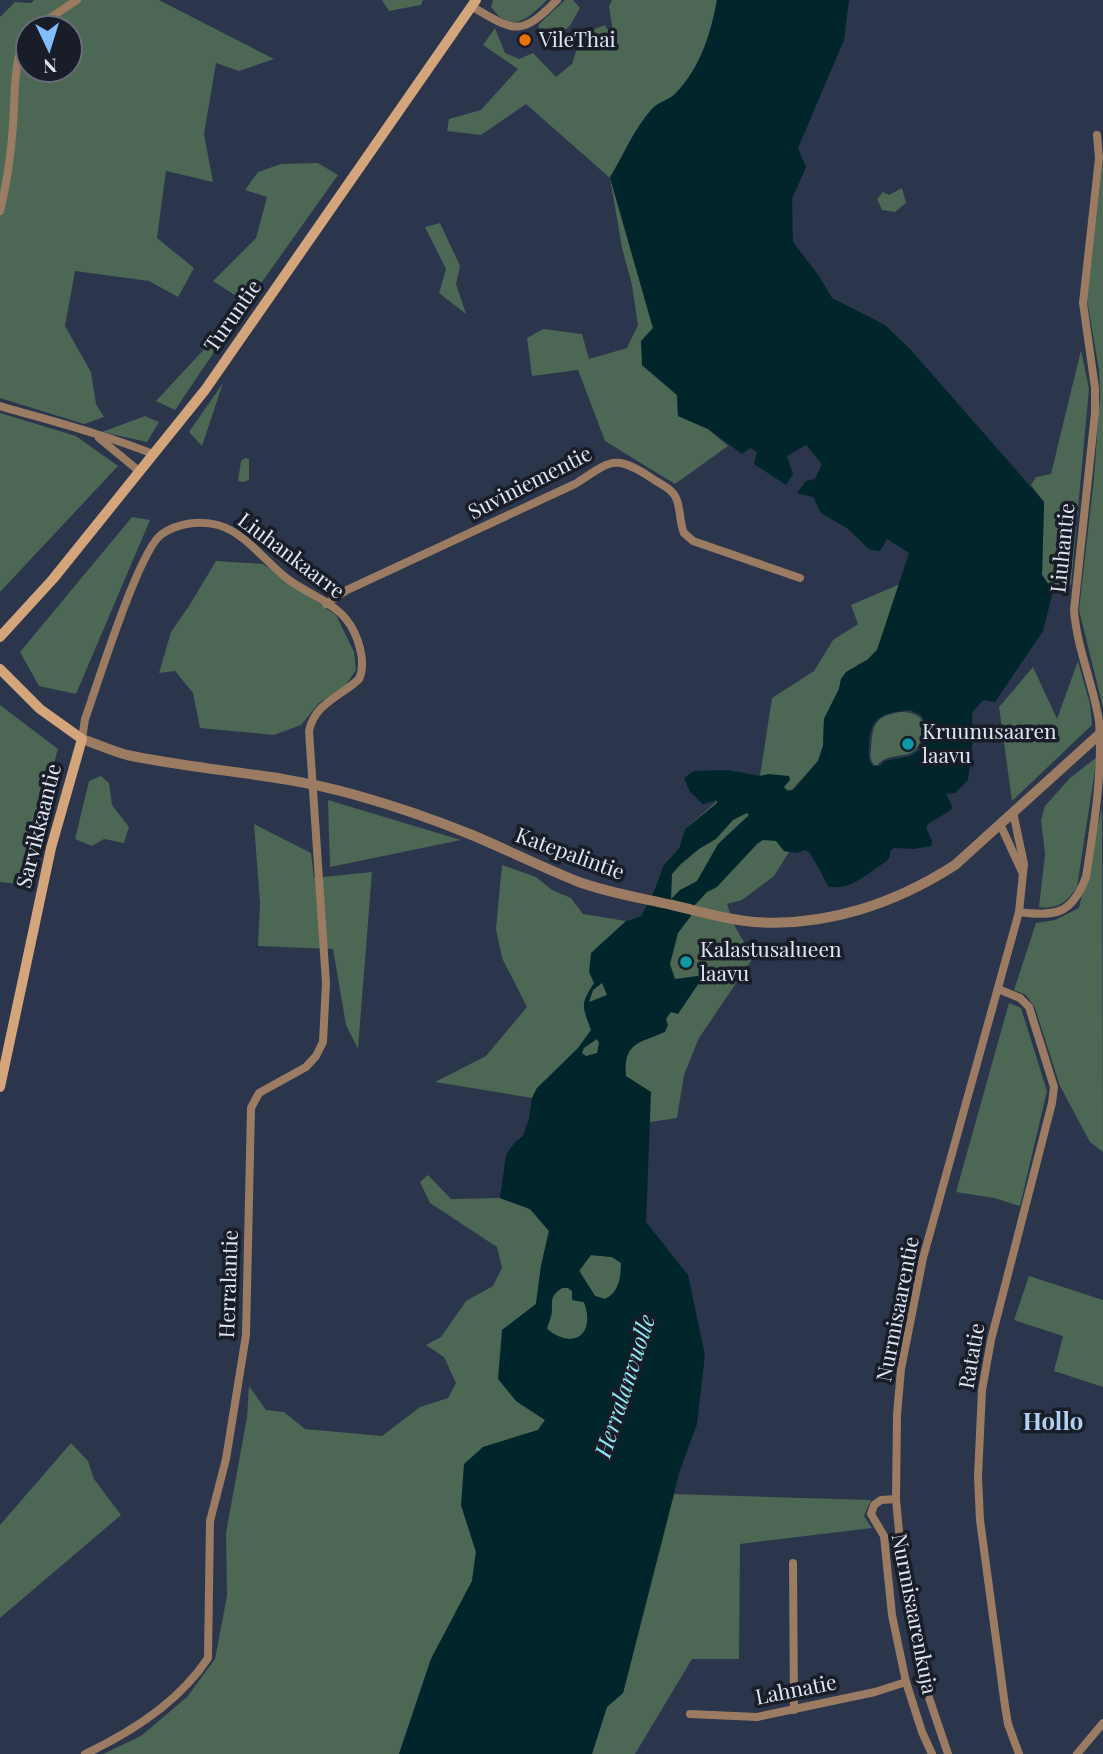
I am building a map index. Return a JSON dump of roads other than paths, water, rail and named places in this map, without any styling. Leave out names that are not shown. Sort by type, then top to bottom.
[{"type":"main road","name":"Turuntie","points":[[0,637],[53,579],[205,390],[474,3]]},
{"type":"main road","name":"Katepalintie","points":[[0,669],[40,709],[82,739]]},
{"type":"main road","name":"Sarvikkaantie","points":[[0,1087],[51,848],[82,739]]},
{"type":"street","points":[[56,14],[77,0]]},
{"type":"street","points":[[474,3],[504,26],[519,27],[539,18],[557,0]]},
{"type":"street","points":[[0,211],[7,183],[16,84]]},
{"type":"street","name":"Liuhantie","points":[[1019,912],[1056,913],[1067,908],[1080,893],[1086,877],[1101,775],[1100,721],[1076,633],[1074,610],[1095,413],[1096,388],[1083,303],[1099,158],[1097,135]]},
{"type":"street","points":[[0,406],[122,441],[153,454]]},
{"type":"street","points":[[97,436],[139,471]]},
{"type":"street","name":"Suviniementie","points":[[326,604],[347,590],[575,484],[607,464],[620,461],[640,470],[674,493],[684,534],[693,541],[800,578]]},
{"type":"street","name":"Liuhankaarre","points":[[82,739],[85,719],[152,543],[161,534],[179,526],[198,523],[218,525],[231,530],[283,575],[346,619],[355,635],[360,650],[362,672],[352,686],[319,709],[313,718],[309,749],[313,785]]},
{"type":"street","name":"Katepalintie","points":[[82,739],[124,754],[349,793],[473,835],[581,882],[621,894],[754,922],[781,922],[826,917],[867,908],[887,902],[930,881],[955,864],[1103,731]]},
{"type":"street","name":"Herralantie","points":[[85,1754],[139,1725],[172,1699],[199,1672],[208,1658],[210,1521],[231,1435],[246,1335],[251,1108],[259,1093],[306,1067],[316,1056],[323,1042],[326,1022],[326,983],[313,785]]},
{"type":"street","name":"Nurmisaarentie","points":[[948,1754],[914,1645],[900,1558],[896,1499],[897,1415],[901,1369],[911,1313],[946,1170],[1019,912],[1024,876],[1019,831],[1013,813]]},
{"type":"street","points":[[1000,824],[1024,876]]},
{"type":"street","name":"Ratatie","points":[[998,989],[1020,998],[1029,1007],[1054,1087],[1045,1133],[990,1340],[982,1390],[978,1477],[980,1520],[1008,1724],[1019,1754]]},
{"type":"street","name":"Nurmisaarenkuja","points":[[896,1499],[881,1500],[873,1505],[871,1514],[884,1536],[892,1615],[906,1682],[932,1754]]},
{"type":"street","points":[[793,1563],[794,1710]]},
{"type":"street","name":"Lahnatie","points":[[690,1714],[757,1717],[876,1692],[906,1682]]},
{"type":"street","points":[[1077,1754],[1103,1723]]},
{"type":"water","name":"Herralanvuolle","points":[[717,0],[849,0],[844,40],[798,148],[806,167],[792,199],[793,242],[832,298],[885,325],[910,349],[1044,502],[1042,575],[1053,591],[1043,631],[995,702],[983,700],[972,713],[973,738],[968,780],[955,793],[946,794],[952,806],[951,810],[928,824],[926,828],[932,841],[931,846],[894,848],[887,861],[851,884],[836,887],[828,886],[809,852],[784,851],[776,841],[763,840],[757,844],[717,887],[707,892],[694,906],[691,916],[678,933],[670,964],[675,979],[698,976],[701,980],[678,1014],[671,1012],[666,1019],[668,1025],[665,1032],[640,1042],[630,1050],[627,1057],[626,1076],[651,1092],[646,1222],[688,1275],[705,1355],[697,1424],[680,1470],[623,1693],[607,1707],[592,1754],[399,1754],[431,1659],[472,1581],[476,1552],[461,1505],[464,1464],[483,1447],[538,1430],[545,1420],[516,1401],[498,1379],[502,1330],[536,1304],[549,1231],[530,1209],[500,1198],[506,1155],[523,1136],[537,1088],[578,1048],[591,1030],[584,1002],[594,983],[589,972],[591,953],[626,921],[641,916],[663,866],[679,848],[685,829],[717,803],[717,800],[703,804],[690,792],[684,778],[694,771],[728,770],[760,776],[789,776],[790,780],[784,787],[788,791],[793,790],[818,761],[823,746],[824,719],[841,679],[846,672],[867,660],[877,650],[909,553],[887,539],[880,551],[870,550],[848,529],[821,513],[813,497],[797,493],[806,481],[815,479],[822,464],[806,445],[787,456],[793,474],[786,485],[754,464],[757,452],[750,448],[742,454],[708,429],[678,416],[677,395],[642,365],[641,341],[653,328],[610,177],[646,116],[655,106],[676,93],[692,73],[708,38]],"holes":[[[910,710],[921,715],[926,725],[921,749],[910,756],[873,766],[869,754],[872,727],[880,717]],[[747,813],[749,815],[718,844],[697,881],[680,890],[671,899],[672,874],[699,849],[716,839],[733,820]],[[602,983],[607,995],[589,1002],[593,990]],[[597,1039],[597,1053],[586,1056],[582,1053],[584,1048]],[[591,1255],[612,1257],[621,1263],[618,1284],[613,1293],[605,1299],[595,1296],[579,1271]],[[562,1288],[568,1288],[572,1291],[572,1300],[584,1302],[587,1323],[580,1336],[566,1339],[547,1329],[554,1295]]]},
{"type":"place","name":"VileThai","points":[[525,40]]},
{"type":"place","name":"Kruunusaaren laavu","points":[[908,744]]},
{"type":"place","name":"Kalastusalueen laavu","points":[[686,962]]},
{"type":"district","name":"Hollo","points":[[1053,1422]]}]
